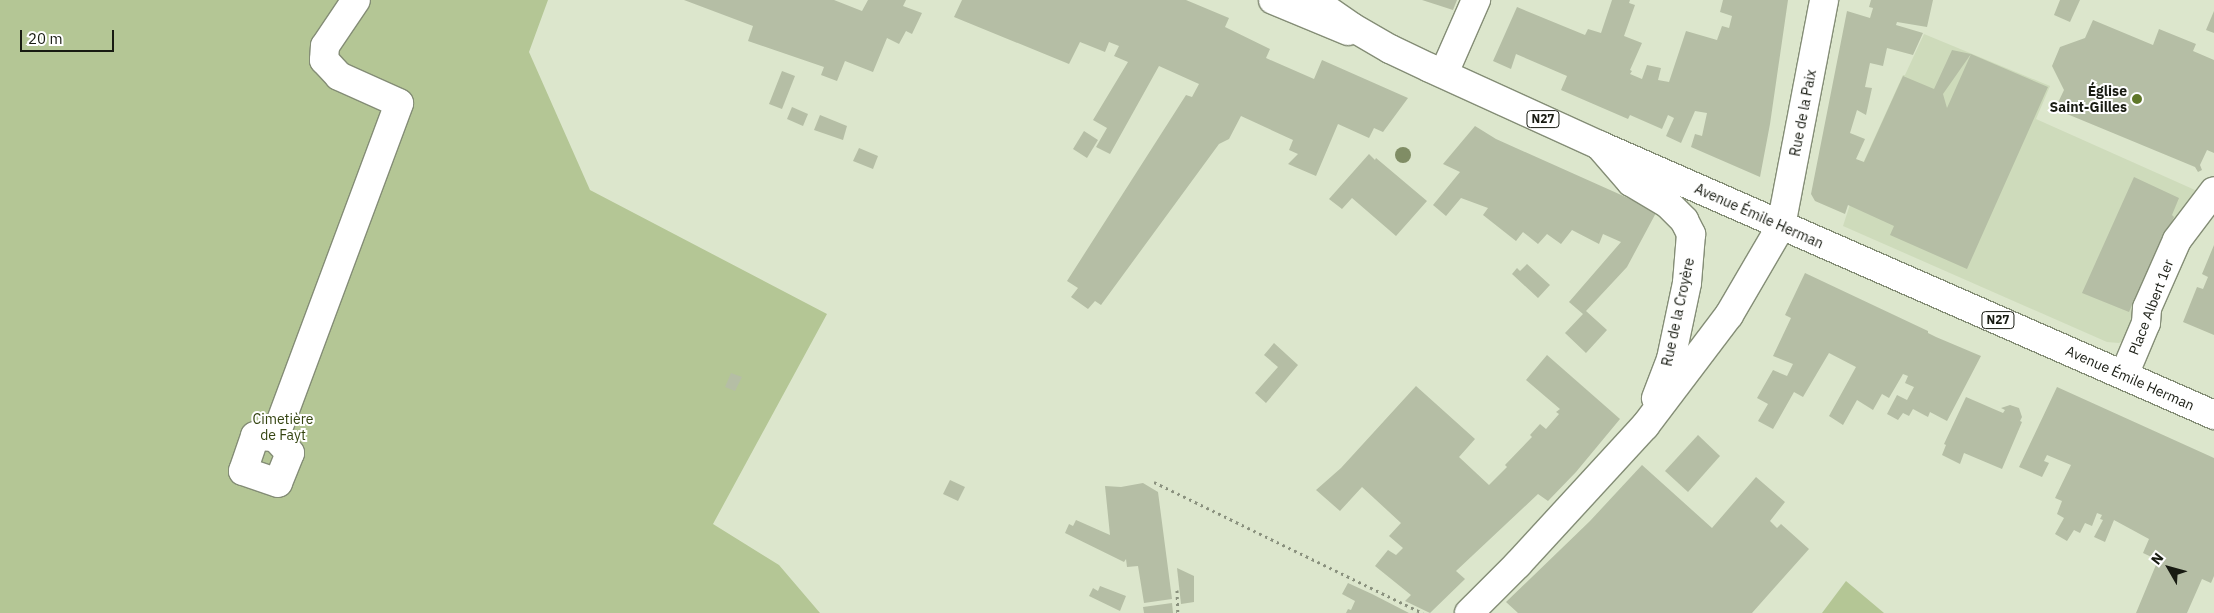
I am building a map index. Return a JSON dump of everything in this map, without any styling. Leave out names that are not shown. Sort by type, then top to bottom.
[{"type":"street","points":[[275,437],[399,103],[339,76],[324,60],[325,46],[356,0]]},
{"type":"street","points":[[1273,0],[1390,49]]},
{"type":"street","name":"Avenue Émile Herman","points":[[1313,0],[1333,16],[1390,49],[1781,226],[2214,415]]},
{"type":"street","points":[[1444,73],[1476,0]]},
{"type":"street","name":"Rue de la Paix","points":[[1781,226],[1824,0]]},
{"type":"street","name":"Rue de la Croyère","points":[[1599,145],[1631,182],[1668,204],[1684,220],[1691,234],[1687,283],[1671,359],[1646,426]]},
{"type":"street","name":"Place Albert 1er","points":[[2124,375],[2146,323],[2148,308],[2177,240],[2214,191]]},
{"type":"street","name":"Rue de la Croyère","points":[[1469,613],[1518,564],[1646,426],[1729,315],[1781,226]]},
{"type":"path","points":[[1154,482],[1423,613]]},
{"type":"path","points":[[1177,590],[1178,613]]},
{"type":"shaded area","points":[[1924,34],[2050,86],[2036,119],[2195,190],[2127,339],[2119,343],[2107,342],[1843,226],[1864,161]]},
{"type":"green space","name":"Cimetière de Fayt","points":[[0,0],[548,0],[529,52],[590,190],[827,314],[713,524],[779,565],[820,613],[0,613]]},
{"type":"green space","points":[[1846,581],[1884,613],[1822,613]]},
{"type":"building","points":[[684,0],[834,0],[862,11],[868,0],[906,0],[903,6],[922,13],[912,34],[906,31],[899,44],[887,38],[873,72],[845,61],[837,81],[821,75],[824,67],[748,41],[753,26]]},
{"type":"building","points":[[962,0],[1186,0],[1229,18],[1225,27],[1270,49],[1266,58],[1314,79],[1322,60],[1408,98],[1383,132],[1374,128],[1369,138],[1338,124],[1316,176],[1288,164],[1298,154],[1289,150],[1293,140],[1241,116],[1229,139],[1219,144],[1101,305],[1095,301],[1088,309],[1071,297],[1078,288],[1067,281],[1186,95],[1192,97],[1199,84],[1159,66],[1110,154],[1096,147],[1107,128],[1093,120],[1128,62],[1114,56],[1119,46],[1109,42],[1105,52],[1080,42],[1069,64],[954,17]]},
{"type":"building","points":[[1422,0],[1457,0],[1453,10]]},
{"type":"building","points":[[1612,0],[1630,0],[1629,3],[1635,5],[1624,36],[1642,43],[1630,74],[1642,79],[1647,65],[1661,68],[1658,80],[1669,82],[1686,31],[1717,40],[1722,26],[1729,28],[1732,16],[1720,12],[1723,0],[1788,0],[1770,124],[1760,177],[1691,147],[1695,134],[1702,136],[1707,113],[1695,111],[1681,143],[1666,136],[1674,118],[1668,115],[1662,129],[1630,115],[1628,119],[1561,90],[1567,76],[1516,54],[1511,69],[1493,61],[1517,7],[1585,35],[1588,29],[1601,33]]},
{"type":"building","points":[[1871,0],[1933,0],[1927,27],[1897,22],[1896,25],[1923,33],[1913,55],[1887,48],[1883,66],[1870,63],[1865,87],[1872,88],[1866,115],[1857,110],[1850,133],[1865,139],[1856,159],[1864,162],[1903,76],[1934,89],[1952,50],[1971,54],[2048,87],[1967,269],[1890,235],[1894,226],[1848,205],[1845,214],[1815,201],[1811,194],[1847,11],[1870,18],[1873,8],[1869,7]],"holes":[[[1971,54],[1947,108],[1943,94]]]},
{"type":"building","points":[[2060,0],[2080,0],[2070,22],[2054,15]]},
{"type":"building","points":[[2214,11],[2214,33],[2206,30]]},
{"type":"building","name":"Église Saint-Gilles","points":[[2093,20],[2153,45],[2159,29],[2196,44],[2193,51],[2214,60],[2214,153],[2207,150],[2200,165],[2202,170],[2198,172],[2195,167],[2055,109],[2064,90],[2052,66],[2060,47],[2085,38]]},
{"type":"building","points":[[782,71],[795,76],[782,109],[769,104]]},
{"type":"building","points":[[792,107],[808,114],[803,126],[787,119]]},
{"type":"building","points":[[820,115],[847,126],[843,140],[814,130]]},
{"type":"building","points":[[1475,126],[1496,139],[1657,211],[1627,267],[1586,311],[1607,330],[1586,353],[1565,333],[1583,314],[1569,302],[1621,242],[1603,234],[1599,244],[1572,230],[1561,244],[1547,234],[1538,244],[1523,232],[1516,241],[1483,215],[1488,208],[1461,198],[1446,216],[1433,205],[1460,172],[1443,164]]},
{"type":"building","points":[[1084,131],[1098,140],[1087,158],[1073,149]]},
{"type":"building","points":[[859,148],[878,156],[873,169],[853,161]]},
{"type":"building","points":[[1369,154],[1427,201],[1396,236],[1352,198],[1342,209],[1329,199]]},
{"type":"building","points":[[2134,177],[2179,198],[2172,215],[2174,217],[2138,297],[2136,296],[2129,312],[2082,293]]},
{"type":"building","points":[[2214,245],[2214,335],[2183,322],[2197,287],[2203,289],[2208,277],[2202,274]]},
{"type":"building","points":[[1527,264],[1550,285],[1538,298],[1512,274],[1517,268],[1520,271]]},
{"type":"building","points":[[1805,273],[1928,331],[1928,333],[1936,337],[1981,356],[1947,421],[1930,412],[1928,417],[1913,409],[1909,416],[1903,413],[1898,420],[1887,414],[1897,395],[1907,400],[1914,387],[1905,383],[1908,376],[1903,374],[1889,398],[1882,394],[1873,410],[1857,400],[1843,425],[1829,416],[1856,367],[1829,353],[1803,397],[1794,392],[1773,429],[1758,421],[1768,404],[1757,398],[1773,370],[1787,376],[1793,364],[1773,356],[1791,318],[1785,315]]},
{"type":"building","points":[[1274,343],[1298,365],[1266,403],[1255,393],[1278,367],[1264,355]]},
{"type":"building","points":[[1547,355],[1620,419],[1576,472],[1548,501],[1538,494],[1456,571],[1465,579],[1430,613],[1405,601],[1411,595],[1375,566],[1388,550],[1396,555],[1403,548],[1389,536],[1401,523],[1362,487],[1340,511],[1316,490],[1341,468],[1416,386],[1475,439],[1459,457],[1489,485],[1507,467],[1505,465],[1532,437],[1530,435],[1540,424],[1546,429],[1559,414],[1556,412],[1560,409],[1526,380]]},
{"type":"building","points":[[731,373],[742,377],[735,391],[725,387]]},
{"type":"building","points":[[2057,387],[2214,458],[2214,576],[2211,583],[2202,579],[2187,613],[2136,613],[2158,560],[2143,553],[2149,539],[2114,520],[2105,542],[2094,537],[2103,520],[2100,519],[2102,515],[2097,513],[2092,526],[2085,523],[2080,533],[2074,530],[2067,541],[2055,534],[2064,518],[2057,514],[2062,501],[2055,498],[2071,465],[2047,455],[2044,461],[2049,463],[2042,477],[2019,467]]},
{"type":"building","points":[[1966,397],[2003,413],[2005,410],[2001,408],[2010,405],[2019,408],[2022,417],[2020,421],[2022,422],[2002,469],[1964,453],[1960,464],[1942,455],[1946,445],[1944,444]]},
{"type":"building","points":[[1698,435],[1720,456],[1688,492],[1665,471]]},
{"type":"building","points":[[1642,465],[1712,528],[1756,477],[1785,502],[1770,521],[1777,528],[1781,524],[1809,549],[1752,613],[1518,613],[1506,602],[1590,521]]},
{"type":"building","points":[[950,480],[965,487],[958,501],[943,494]]},
{"type":"building","points":[[1143,483],[1158,492],[1172,599],[1144,603],[1138,566],[1127,567],[1126,559],[1124,562],[1065,533],[1069,524],[1073,526],[1076,520],[1110,535],[1105,486],[1121,487]]},
{"type":"building","points":[[1177,568],[1194,576],[1194,602],[1181,604]]},
{"type":"building","points":[[1348,583],[1409,613],[1346,613],[1348,609],[1351,610],[1355,601],[1342,594]]},
{"type":"building","points":[[1100,586],[1126,596],[1120,611],[1089,596],[1093,588],[1098,591]]},
{"type":"building","points":[[1172,603],[1173,613],[1144,613],[1143,607]]},
{"type":"place","name":"Église Saint-Gilles","points":[[2137,99]]}]
